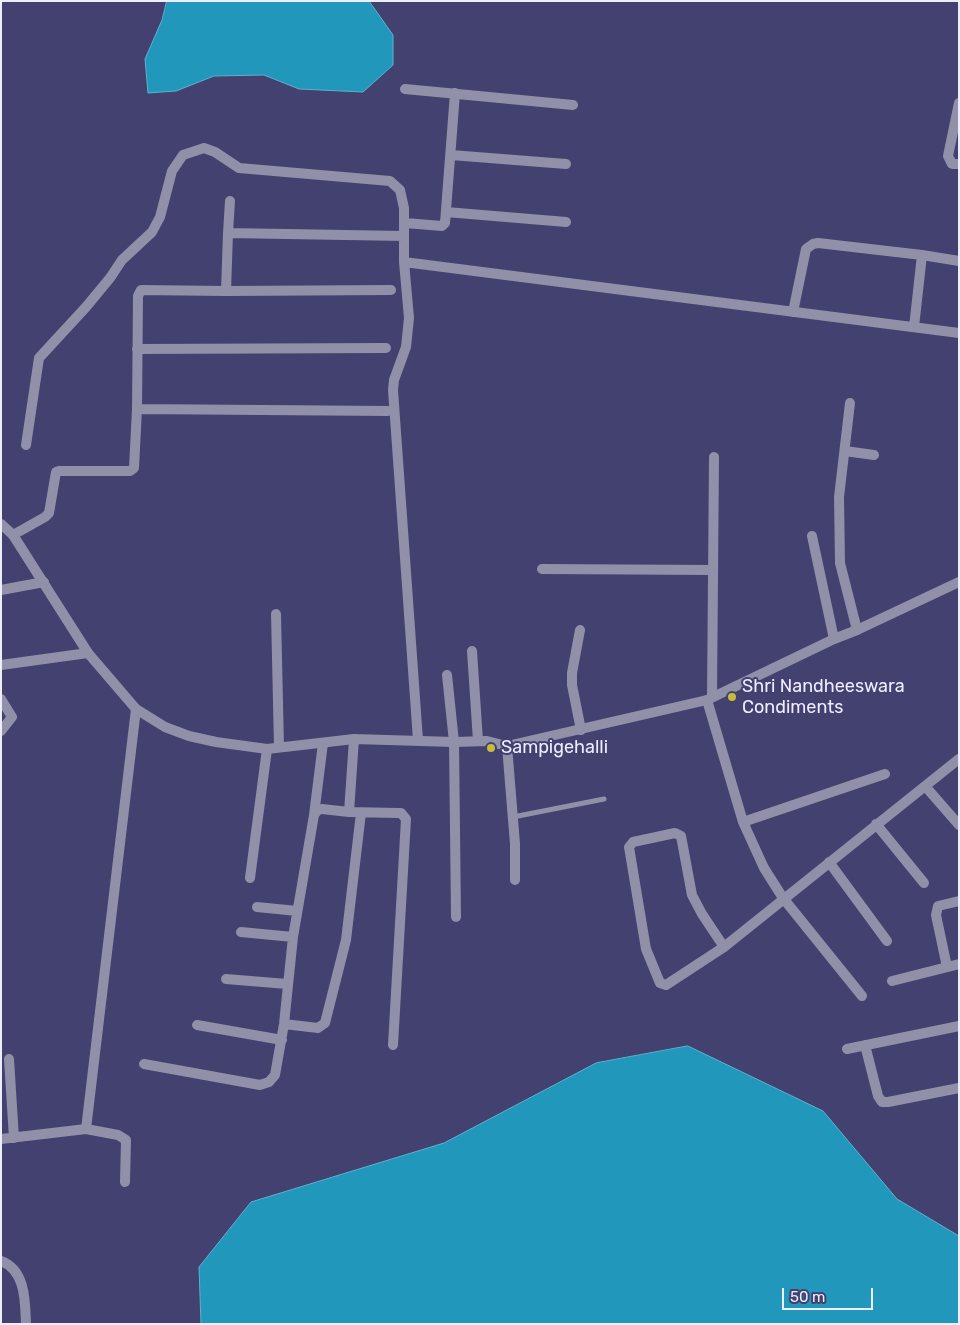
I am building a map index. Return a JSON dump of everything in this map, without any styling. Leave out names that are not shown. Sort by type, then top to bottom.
[{"type":"street","points":[[405,90],[573,104]]},
{"type":"street","points":[[405,223],[442,226],[445,223],[455,93]]},
{"type":"street","points":[[959,103],[948,156],[952,164],[959,164]]},
{"type":"street","points":[[26,445],[39,358],[92,300],[122,260],[152,232],[160,217],[172,171],[183,155],[204,148],[215,152],[239,168],[390,181],[400,190],[405,223],[404,262],[409,325],[406,347],[394,380],[393,390],[418,740]]},
{"type":"street","points":[[451,155],[566,164]]},
{"type":"street","points":[[226,292],[230,201]]},
{"type":"street","points":[[446,212],[566,222]]},
{"type":"street","points":[[228,233],[404,236]]},
{"type":"street","points":[[794,312],[806,249],[813,244],[833,244],[959,261]]},
{"type":"street","points":[[914,327],[922,255]]},
{"type":"street","points":[[404,262],[959,333]]},
{"type":"street","points":[[13,535],[49,513],[56,472],[130,471],[134,468],[137,409],[138,296],[141,290],[226,292],[391,290]]},
{"type":"street","points":[[137,350],[386,348]]},
{"type":"street","points":[[850,404],[840,497],[840,563],[857,630]]},
{"type":"street","points":[[137,409],[388,411]]},
{"type":"street","points":[[844,451],[874,456]]},
{"type":"street","points":[[714,457],[709,699],[743,822],[764,868],[783,898],[862,996]]},
{"type":"street","points":[[1,524],[13,535],[88,653],[136,709],[165,727],[189,736],[216,742],[268,749],[279,746],[354,739],[454,742],[488,741],[507,746],[581,730],[709,699],[959,582]]},
{"type":"street","points":[[812,536],[834,639]]},
{"type":"street","points":[[542,569],[713,570]]},
{"type":"street","points":[[1,590],[44,582]]},
{"type":"street","points":[[276,614],[279,746]]},
{"type":"street","points":[[580,630],[572,673],[572,685],[581,730]]},
{"type":"street","points":[[472,651],[478,741]]},
{"type":"street","points":[[1,665],[88,653]]},
{"type":"street","points":[[447,675],[454,742],[456,917]]},
{"type":"street","points":[[1,699],[12,717],[1,731]]},
{"type":"street","points":[[86,1129],[136,709]]},
{"type":"street","points":[[349,812],[354,739]]},
{"type":"street","points":[[144,1064],[260,1084],[269,1082],[275,1076],[284,1024],[292,937],[314,816],[323,743]]},
{"type":"street","points":[[507,746],[515,880]]},
{"type":"street","points":[[250,878],[268,749]]},
{"type":"street","points":[[724,947],[692,896],[681,836],[675,833],[633,842],[629,847],[646,949],[660,983],[666,985],[724,947],[959,759]]},
{"type":"street","points":[[743,822],[885,774]]},
{"type":"street","points":[[925,786],[959,826]]},
{"type":"street","points":[[314,816],[318,810],[322,809],[361,813],[401,813],[406,820],[393,1045]]},
{"type":"street","points":[[284,1024],[318,1028],[325,1023],[346,940],[361,813]]},
{"type":"street","points":[[876,824],[924,883]]},
{"type":"street","points":[[829,862],[887,941]]},
{"type":"street","points":[[947,967],[936,916],[938,906],[959,901]]},
{"type":"street","points":[[257,907],[297,911]]},
{"type":"street","points":[[241,932],[292,937]]},
{"type":"street","points":[[892,981],[959,964]]},
{"type":"street","points":[[226,979],[287,984]]},
{"type":"street","points":[[197,1024],[282,1040]]},
{"type":"street","points":[[847,1049],[959,1026]]},
{"type":"street","points":[[865,1045],[878,1096],[882,1102],[959,1088]]},
{"type":"street","points":[[9,1059],[14,1138]]},
{"type":"street","points":[[1,1139],[86,1129],[118,1135],[126,1140],[125,1182]]},
{"type":"street","points":[[1,1261],[6,1262],[17,1273],[24,1293],[26,1324]]},
{"type":"lane","points":[[512,817],[604,799]]},
{"type":"water","points":[[167,1],[369,1],[393,35],[393,65],[363,92],[299,89],[264,75],[214,76],[176,91],[148,93],[145,59],[162,20]]},
{"type":"water","points":[[688,1046],[823,1111],[897,1199],[959,1236],[959,1324],[201,1324],[199,1267],[251,1202],[444,1143],[596,1063]]},
{"type":"place","name":"Shri Nandheeswara Condiments","points":[[732,697]]},
{"type":"place","name":"Sampigehalli","points":[[491,748]]}]
